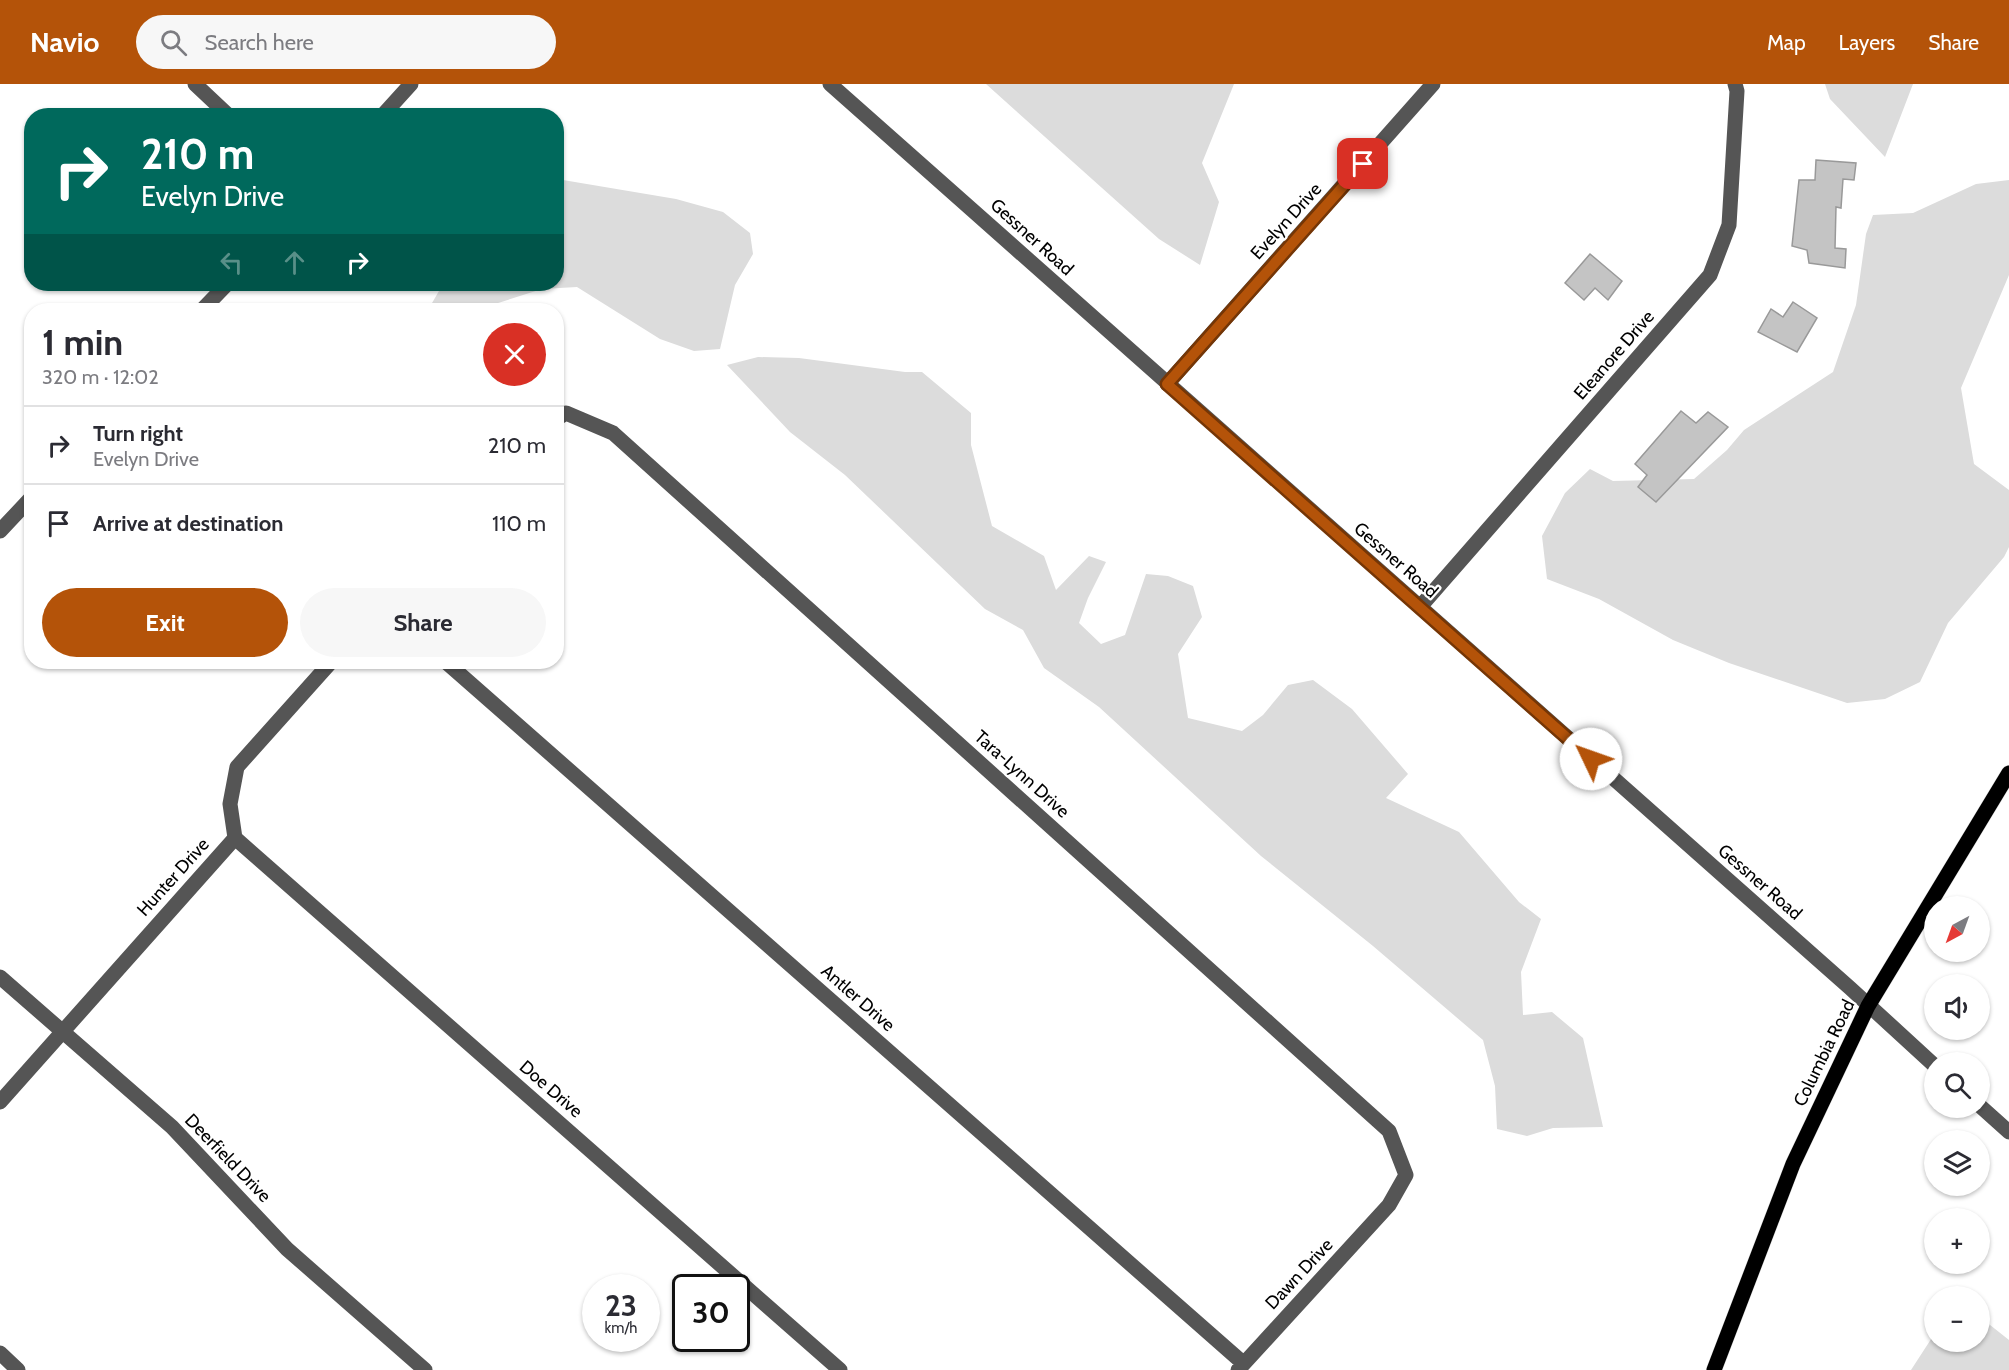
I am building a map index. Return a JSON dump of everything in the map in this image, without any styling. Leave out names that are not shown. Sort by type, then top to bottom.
[{"type":"main road","name":"Columbia Road","points":[[1714,1370],[1793,1164],[1868,1006],[2009,773]]},
{"type":"street","points":[[195,84],[220,108]]},
{"type":"street","points":[[389,108],[411,84]]},
{"type":"street","name":"Gessner Road","points":[[830,84],[1924,1056]]},
{"type":"street","name":"Evelyn Drive","points":[[1167,384],[1433,84]]},
{"type":"street","name":"Eleanore Drive","points":[[1420,607],[1710,275],[1729,225],[1737,91],[1735,84]]},
{"type":"street","points":[[209,303],[220,291]]},
{"type":"street","name":"Tara-Lynn Drive","points":[[564,414],[566,413],[613,433],[1389,1131],[1406,1175],[1389,1205]]},
{"type":"street","points":[[0,531],[24,506]]},
{"type":"street","name":"Hunter Drive","points":[[0,1102],[235,837],[230,804],[237,767],[324,669]]},
{"type":"street","name":"Antler Drive","points":[[454,669],[1240,1366]]},
{"type":"street","name":"Doe Drive","points":[[235,837],[840,1370]]},
{"type":"street","name":"Deerfield Drive","points":[[0,977],[172,1127],[287,1249],[425,1370]]},
{"type":"street","points":[[1990,1115],[2009,1132]]},
{"type":"street","name":"Dawn Drive","points":[[1240,1366],[1389,1205]]},
{"type":"street","points":[[0,1353],[18,1370]]},
{"type":"shaded area","points":[[986,84],[1234,84],[1202,163],[1219,202],[1200,265],[1159,239]]},
{"type":"shaded area","points":[[1825,84],[1913,84],[1885,157],[1830,99]]},
{"type":"shaded area","points":[[564,180],[676,199],[723,212],[750,233],[753,254],[735,285],[720,349],[694,351],[660,339],[577,287],[564,288]]},
{"type":"shaded area","points":[[2009,180],[2009,275],[1961,388],[1974,464],[2009,490],[2009,547],[2004,557],[1948,623],[1920,682],[1885,699],[1847,703],[1729,663],[1673,640],[1599,599],[1547,579],[1542,536],[1565,493],[1590,469],[1613,481],[1694,479],[1727,450],[1744,430],[1833,372],[1856,305],[1866,234],[1873,215],[1913,213],[1976,184]]},
{"type":"shaded area","points":[[439,291],[536,291],[498,303],[432,303]]},
{"type":"shaded area","points":[[758,357],[799,358],[905,372],[922,372],[971,413],[971,445],[992,526],[1044,556],[1056,590],[1089,556],[1106,562],[1088,598],[1079,623],[1101,644],[1125,635],[1146,574],[1168,576],[1193,586],[1202,617],[1178,654],[1188,718],[1242,731],[1263,715],[1288,685],[1313,680],[1352,709],[1408,774],[1386,798],[1459,832],[1519,902],[1541,919],[1521,972],[1523,1015],[1552,1012],[1583,1038],[1603,1127],[1553,1128],[1527,1136],[1497,1129],[1495,1086],[1483,1040],[1373,946],[1261,856],[1099,707],[1044,668],[1023,630],[985,609],[845,475],[790,432],[727,365]]},
{"type":"shaded area","points":[[1990,1325],[2009,1340],[2009,1370],[1911,1370],[1924,1350],[1924,1352],[1990,1352]]},
{"type":"building","points":[[1816,160],[1856,163],[1854,180],[1843,179],[1841,208],[1836,207],[1835,248],[1846,249],[1845,268],[1809,263],[1807,250],[1792,246],[1799,180],[1815,180]]},
{"type":"building","points":[[1590,254],[1622,281],[1608,300],[1595,288],[1584,300],[1565,283]]},
{"type":"building","points":[[1793,302],[1817,318],[1797,352],[1758,332],[1771,309],[1783,317]]},
{"type":"building","points":[[1681,411],[1696,423],[1708,412],[1728,427],[1656,502],[1638,487],[1647,475],[1635,464]]},
{"type":"route","points":[[1363,164],[1167,384],[1591,759]]}]
